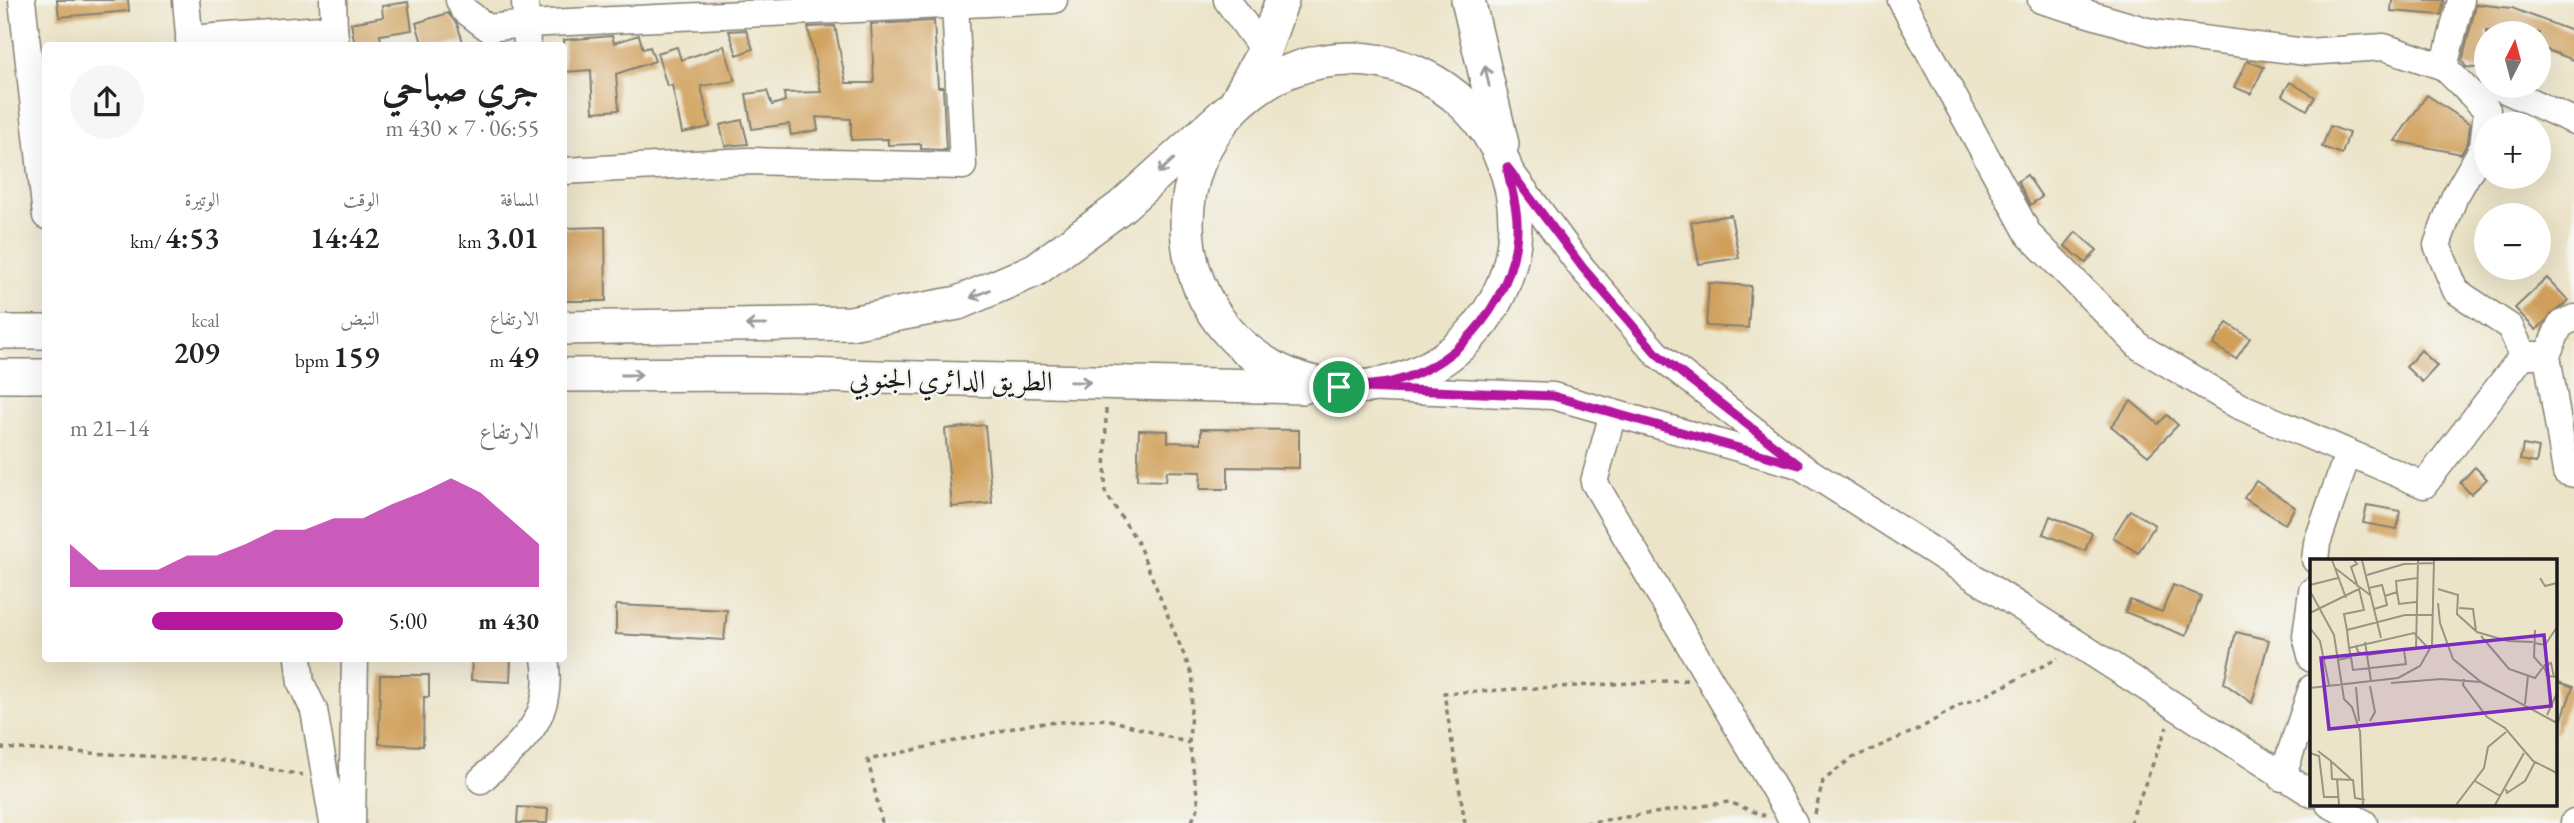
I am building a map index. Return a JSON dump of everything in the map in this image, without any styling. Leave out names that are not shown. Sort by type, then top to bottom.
[{"type":"main road","points":[[1282,0],[1264,51],[1235,104],[1203,148],[1186,199],[1187,253],[1206,304],[1240,346],[1286,375],[1339,387],[1393,382],[1443,360],[1483,323],[1509,275],[1517,221],[1468,0]]},
{"type":"main road","points":[[1235,104],[1280,73],[1333,59],[1388,62],[1439,83],[1480,119],[1507,167]]},
{"type":"main road","name":"الطريق الدائري الجنوبي","points":[[567,328],[850,323],[958,303],[1035,270],[1121,206],[1235,104]]},
{"type":"main road","points":[[0,332],[42,332]]},
{"type":"main road","name":"الطريق الدائري الجنوبي","points":[[567,375],[752,374],[1339,387]]},
{"type":"main road","points":[[0,376],[42,376]]},
{"type":"street","points":[[22,0],[42,180]]},
{"type":"street","points":[[187,0],[190,42],[335,37],[333,0]]},
{"type":"street","points":[[459,0],[463,9],[488,28],[526,23],[1054,0]]},
{"type":"street","points":[[1227,0],[1264,51]]},
{"type":"street","points":[[1901,0],[2029,235],[2140,347],[2237,405],[2424,485],[2560,325],[2574,318]]},
{"type":"street","points":[[2041,0],[2154,33],[2306,52],[2384,47],[2452,75],[2474,81]]},
{"type":"street","points":[[2452,75],[2461,0]]},
{"type":"street","points":[[567,171],[748,161],[963,166],[955,3]]},
{"type":"street","points":[[2452,75],[2487,110],[2483,147],[2454,198],[2437,244],[2456,292],[2510,327],[2535,355],[2566,472],[2574,474]]},
{"type":"street","points":[[2523,98],[2574,121]]},
{"type":"street","points":[[1507,167],[1583,268],[1657,354],[1799,465],[2282,778],[2310,793]]},
{"type":"street","points":[[1339,387],[1553,396],[1799,465]]},
{"type":"street","points":[[1613,413],[1594,482],[1710,679],[1783,821]]},
{"type":"street","points":[[2315,559],[2317,543],[2348,453]]},
{"type":"street","points":[[2310,606],[2306,636],[2310,651]]},
{"type":"street","points":[[298,662],[301,683],[314,710],[333,823]]},
{"type":"street","points":[[352,823],[355,662]]},
{"type":"street","points":[[481,780],[520,744],[541,715],[549,683],[546,662]]},
{"type":"street","points":[[2282,778],[2310,694]]},
{"type":"street","points":[[2333,806],[2364,823]]},
{"type":"path","points":[[1107,382],[1105,492],[1137,541],[1193,677],[1189,743],[1199,806],[1191,823]]},
{"type":"path","points":[[1813,823],[1823,781],[1850,759],[1921,728],[1961,704],[1983,697],[2080,647]]},
{"type":"path","points":[[1465,823],[1444,693],[1710,679]]},
{"type":"path","points":[[2130,823],[2174,708]]},
{"type":"path","points":[[882,823],[868,760],[1032,724],[1107,719],[1189,743]]},
{"type":"path","points":[[1,748],[216,760],[325,780]]},
{"type":"path","points":[[1585,823],[1729,802],[1783,821]]},
{"type":"building","points":[[57,0],[128,0],[129,11],[59,17]]},
{"type":"building","points":[[2392,0],[2444,1],[2441,15],[2391,11]]},
{"type":"building","points":[[408,2],[412,30],[380,35],[381,42],[354,42],[351,23],[383,17],[382,6]]},
{"type":"building","points":[[2476,4],[2512,8],[2546,21],[2474,21],[2474,68],[2466,67],[2462,61]]},
{"type":"building","points":[[448,13],[457,24],[463,42],[422,42],[416,23]]},
{"type":"building","points":[[934,21],[938,87],[943,87],[946,150],[921,149],[921,144],[888,145],[888,139],[851,140],[851,119],[816,117],[818,130],[791,135],[789,124],[752,129],[746,94],[767,91],[772,105],[785,101],[784,93],[821,92],[808,27],[835,26],[846,83],[874,83],[871,24]]},
{"type":"building","points":[[2552,23],[2574,32],[2574,60],[2552,52]]},
{"type":"building","points":[[746,30],[753,49],[737,55],[729,31]]},
{"type":"building","points":[[639,35],[643,49],[650,47],[655,61],[616,74],[619,110],[593,112],[591,70],[567,72],[567,42],[564,40],[612,36],[614,43]]},
{"type":"building","points":[[724,46],[735,81],[701,86],[710,127],[682,133],[672,85],[667,86],[657,53],[677,47],[681,60]]},
{"type":"building","points":[[2247,61],[2264,67],[2251,94],[2234,87]]},
{"type":"building","points":[[2290,82],[2315,97],[2307,110],[2282,95]]},
{"type":"building","points":[[2427,95],[2470,124],[2468,142],[2461,154],[2395,141]]},
{"type":"building","points":[[742,120],[748,144],[725,146],[720,125]]},
{"type":"building","points":[[2330,126],[2349,133],[2342,154],[2322,147]]},
{"type":"building","points":[[2027,175],[2042,197],[2030,205],[2018,181]]},
{"type":"building","points":[[1731,215],[1739,258],[1699,264],[1691,222]]},
{"type":"building","points":[[605,227],[606,301],[567,301],[567,228]]},
{"type":"building","points":[[2076,232],[2097,250],[2086,263],[2065,246]]},
{"type":"building","points":[[2545,280],[2549,280],[2568,300],[2536,330],[2515,308]]},
{"type":"building","points":[[1709,283],[1751,286],[1748,328],[1706,326]]},
{"type":"building","points":[[2227,323],[2250,338],[2236,359],[2213,345]]},
{"type":"building","points":[[2421,350],[2437,366],[2422,382],[2406,367]]},
{"type":"building","points":[[2131,401],[2158,424],[2167,415],[2178,425],[2148,456],[2111,426]]},
{"type":"building","points":[[985,425],[992,503],[952,507],[945,429]]},
{"type":"building","points":[[1201,429],[1299,430],[1299,468],[1228,467],[1228,489],[1200,489],[1201,472],[1167,471],[1166,481],[1137,480],[1139,430],[1168,431],[1168,442],[1201,443]]},
{"type":"building","points":[[2523,445],[2539,448],[2536,463],[2520,460]]},
{"type":"building","points":[[2475,467],[2487,479],[2471,494],[2460,483]]},
{"type":"building","points":[[2256,481],[2295,507],[2285,524],[2244,498]]},
{"type":"building","points":[[2367,505],[2400,511],[2397,529],[2363,523]]},
{"type":"building","points":[[2130,510],[2155,525],[2138,553],[2113,537]]},
{"type":"building","points":[[2050,516],[2092,533],[2085,551],[2043,534]]},
{"type":"building","points":[[2173,585],[2201,596],[2186,636],[2125,612],[2130,600],[2162,612]]},
{"type":"building","points":[[616,605],[727,610],[724,640],[616,634]]},
{"type":"building","points":[[2236,632],[2269,640],[2252,703],[2224,683]]},
{"type":"building","points":[[472,662],[511,662],[510,682],[471,680]]},
{"type":"building","points":[[380,675],[429,675],[429,697],[424,697],[423,746],[379,744]]},
{"type":"building","points":[[2556,681],[2573,687],[2556,732]]},
{"type":"building","points":[[518,807],[548,809],[547,823],[517,823]]},
{"type":"route","points":[[1507,167],[1583,268],[1657,354],[1799,465],[1553,396],[1339,387],[1393,382],[1443,360],[1483,323],[1509,275],[1517,221],[1507,167]]}]
